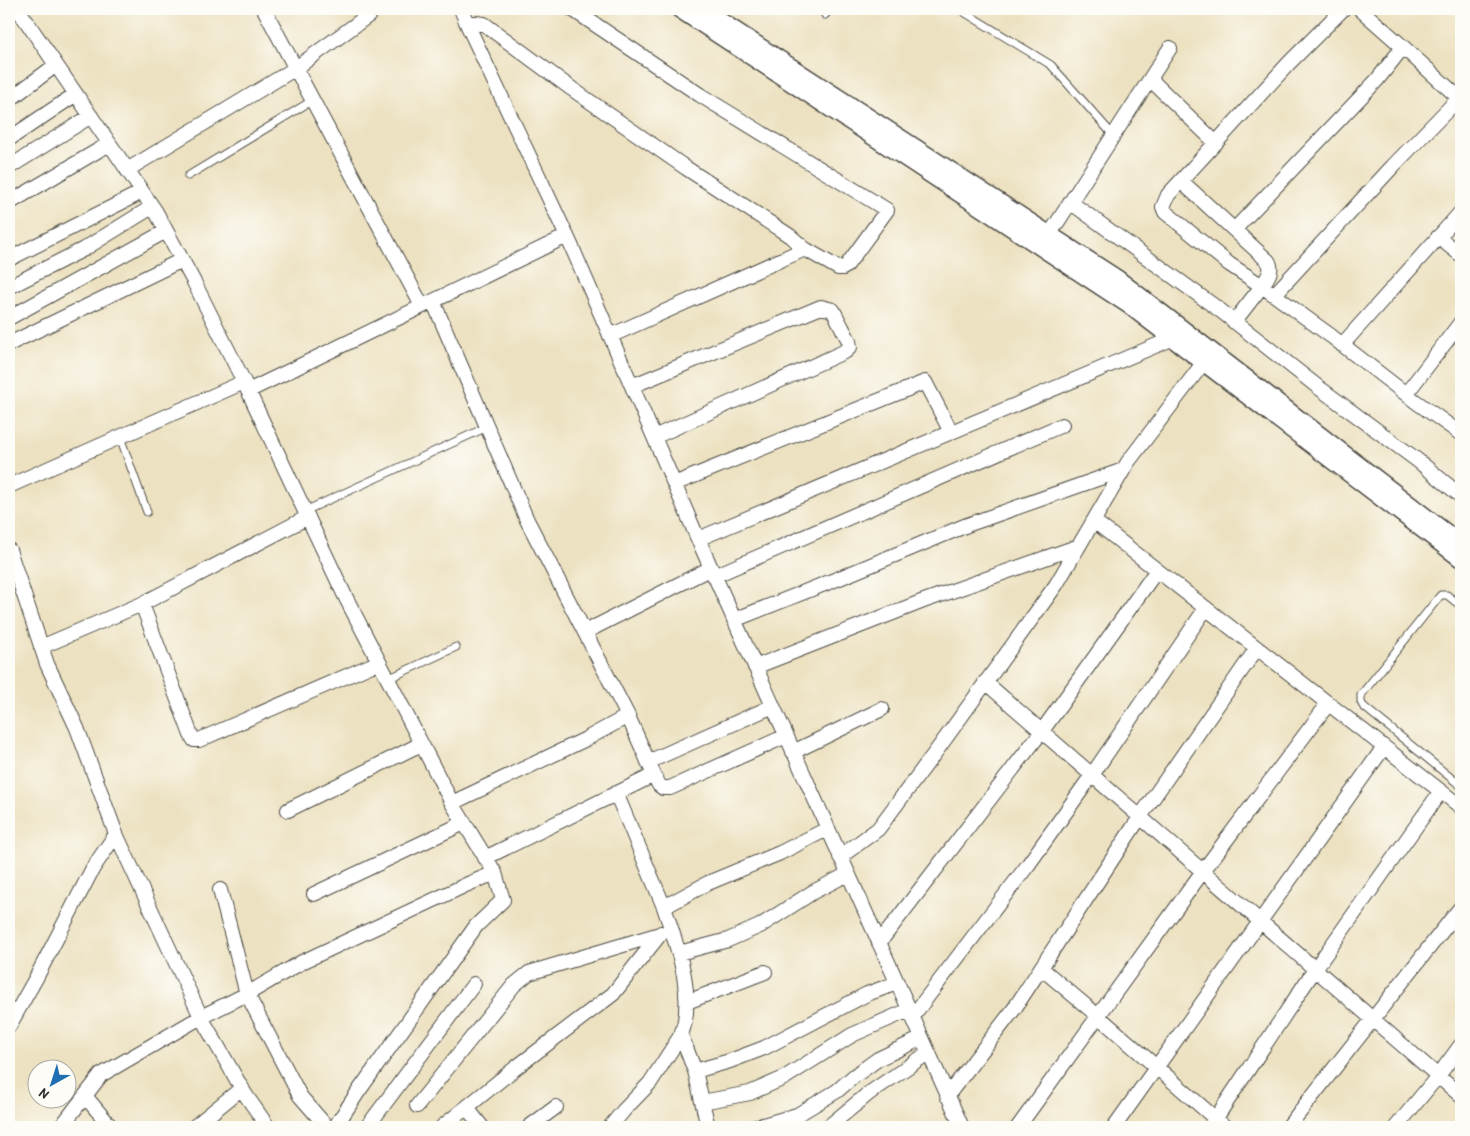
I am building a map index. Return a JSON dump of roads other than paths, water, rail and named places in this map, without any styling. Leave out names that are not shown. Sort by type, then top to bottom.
[{"type":"street","points":[[18,9],[152,207],[182,260],[246,386],[345,596],[452,803],[495,873],[503,900],[476,926],[335,1127]]},
{"type":"street","points":[[264,9],[427,303],[487,427],[527,520],[628,716],[660,785],[663,788],[670,788],[786,736]]},
{"type":"street","points":[[127,170],[296,68],[369,15],[373,9]]},
{"type":"street","points":[[464,15],[484,24],[572,89],[686,168],[790,236],[805,249],[838,268],[844,268],[847,265],[886,210],[700,95],[572,9]]},
{"type":"street","points":[[679,9],[1045,241]]},
{"type":"street","points":[[702,9],[1045,241],[1127,304],[1179,335],[1459,548]]},
{"type":"street","points":[[1343,9],[1289,63],[1165,200],[1163,206],[1165,212],[1230,264],[1275,294],[1461,434]]},
{"type":"street","points":[[1275,294],[1393,166],[1460,97],[1360,9]]},
{"type":"street","points":[[464,15],[567,236],[698,539],[922,1038],[959,1126]]},
{"type":"street","points":[[1045,241],[1170,48]]},
{"type":"street","points":[[1234,230],[1377,80],[1403,48]]},
{"type":"street","points":[[9,100],[56,65]]},
{"type":"street","points":[[1150,79],[1216,143]]},
{"type":"street","points":[[9,139],[76,94]]},
{"type":"street","points":[[11,166],[91,116]]},
{"type":"street","points":[[9,203],[110,144]]},
{"type":"street","points":[[1181,182],[1270,264],[1271,270],[1262,286],[1234,322]]},
{"type":"street","points":[[9,259],[142,192]]},
{"type":"street","points":[[1070,202],[1234,322],[1417,460],[1461,496]]},
{"type":"street","points":[[9,286],[84,249],[152,207]]},
{"type":"street","points":[[1342,345],[1461,212]]},
{"type":"street","points":[[9,318],[166,231]]},
{"type":"street","points":[[9,486],[120,436],[246,386],[567,236]]},
{"type":"street","points":[[1438,237],[1461,255]]},
{"type":"street","points":[[610,336],[805,249]]},
{"type":"street","points":[[9,344],[182,260]]},
{"type":"street","points":[[632,386],[821,307],[833,310],[849,341],[850,347],[846,351],[654,437]]},
{"type":"street","points":[[1406,394],[1459,329]]},
{"type":"street","points":[[1179,335],[1204,362],[1459,548]]},
{"type":"street","points":[[698,539],[1179,335]]},
{"type":"street","points":[[840,857],[878,829],[1056,585],[1128,462],[1204,362]]},
{"type":"street","points":[[674,484],[925,382],[950,432]]},
{"type":"street","points":[[585,632],[713,572],[1062,425]]},
{"type":"street","points":[[734,620],[968,525],[1124,470]]},
{"type":"street","points":[[41,647],[142,604],[306,514]]},
{"type":"street","points":[[1094,521],[1461,807]]},
{"type":"street","points":[[755,667],[921,602],[1079,546]]},
{"type":"street","points":[[9,550],[47,664],[77,728],[116,834],[201,1017],[242,1088],[268,1127]]},
{"type":"street","points":[[879,943],[1042,731],[1157,570]]},
{"type":"street","points":[[142,604],[194,740],[199,740],[379,662]]},
{"type":"street","points":[[702,1102],[750,1092],[784,1078],[852,1035],[910,1013],[1028,865],[1206,608]]},
{"type":"street","points":[[947,1096],[1014,1009],[1140,816],[1257,648]]},
{"type":"street","points":[[986,682],[1461,1096]]},
{"type":"street","points":[[1018,1127],[1203,872],[1328,704]]},
{"type":"street","points":[[485,858],[616,793],[651,768],[773,706]]},
{"type":"street","points":[[793,752],[882,709]]},
{"type":"street","points":[[452,803],[586,739],[628,716]]},
{"type":"street","points":[[288,810],[422,744]]},
{"type":"street","points":[[1114,1127],[1384,746]]},
{"type":"street","points":[[1041,968],[1156,1067],[1217,1124],[1315,969],[1441,791]]},
{"type":"street","points":[[610,1127],[650,1083],[681,1035],[684,1028],[687,1002],[679,953],[664,907],[616,793]]},
{"type":"street","points":[[314,894],[464,823]]},
{"type":"street","points":[[664,907],[708,883],[780,853],[827,829]]},
{"type":"street","points":[[9,1026],[93,868],[116,834]]},
{"type":"street","points":[[61,1127],[101,1075],[201,1017],[248,994],[302,962],[495,873]]},
{"type":"street","points":[[679,953],[728,940],[760,926],[812,892],[848,874]]},
{"type":"street","points":[[220,890],[248,994],[300,1096],[328,1127]]},
{"type":"street","points":[[1288,1127],[1461,907]]},
{"type":"street","points":[[442,1127],[613,994],[669,922]]},
{"type":"street","points":[[417,1106],[514,985],[529,973],[660,934]]},
{"type":"street","points":[[687,1002],[765,972]]},
{"type":"street","points":[[695,1071],[730,1061],[764,1048],[867,994],[897,982]]},
{"type":"street","points":[[367,1127],[474,984]]},
{"type":"street","points":[[681,1035],[695,1071],[708,1127]]},
{"type":"street","points":[[756,1127],[797,1115],[837,1091],[853,1077],[878,1060],[922,1038]]},
{"type":"street","points":[[1396,1127],[1461,1045]]},
{"type":"street","points":[[828,1127],[868,1094],[928,1053]]},
{"type":"street","points":[[194,1127],[242,1088]]},
{"type":"street","points":[[85,1096],[111,1127]]},
{"type":"street","points":[[529,1127],[556,1107]]},
{"type":"street","points":[[467,1108],[482,1127]]},
{"type":"lane","points":[[959,9],[1051,65],[1113,135]]},
{"type":"lane","points":[[188,176],[313,100]]},
{"type":"lane","points":[[306,514],[487,427]]},
{"type":"lane","points":[[120,436],[147,512]]},
{"type":"lane","points":[[1461,606],[1447,595],[1439,597],[1360,698],[1363,706],[1461,786]]},
{"type":"lane","points":[[388,679],[456,647]]}]
